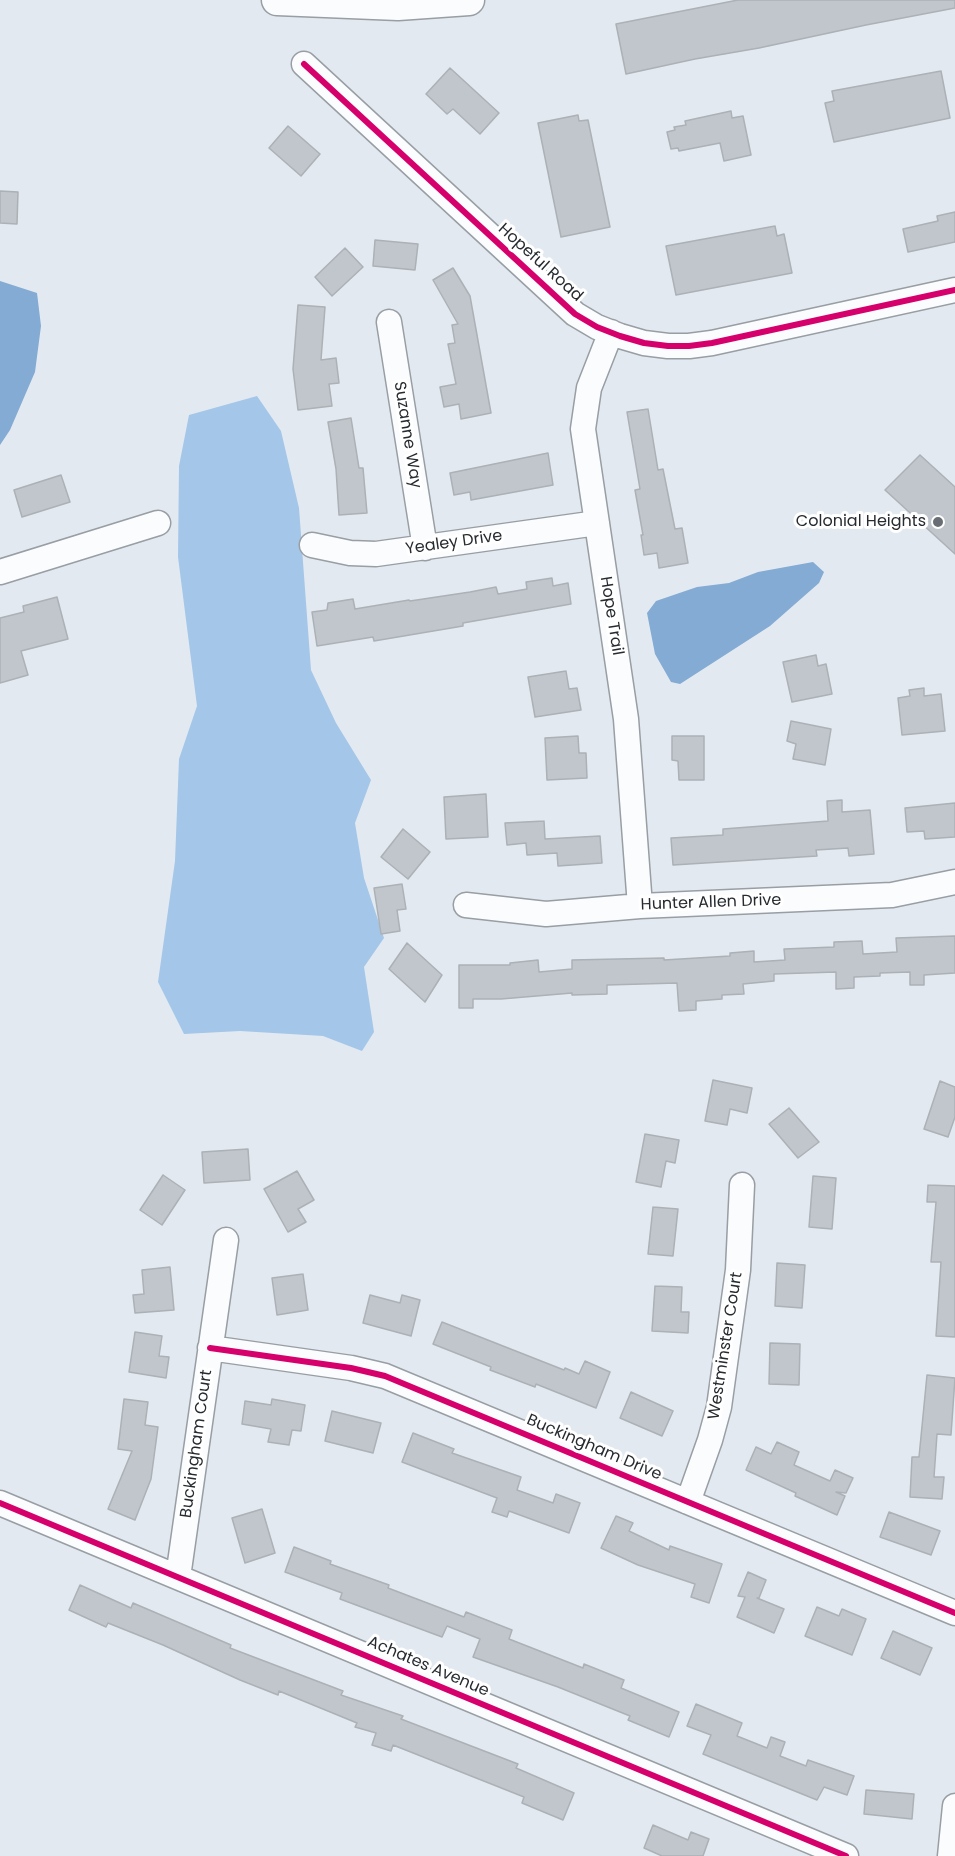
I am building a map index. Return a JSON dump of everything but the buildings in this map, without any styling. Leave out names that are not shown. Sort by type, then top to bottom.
[{"type":"main road","points":[[277,0],[398,5],[469,0]]},
{"type":"street","name":"Hopeful Road","points":[[304,64],[575,314],[610,332],[644,343],[689,346],[712,343],[955,290]]},
{"type":"street","name":"Suzanne Way","points":[[389,322],[425,548]]},
{"type":"street","name":"Hope Trail","points":[[610,332],[589,388],[583,429],[626,719],[640,906]]},
{"type":"street","points":[[0,572],[158,523]]},
{"type":"street","name":"Yealey Drive","points":[[312,545],[350,553],[376,554],[597,523]]},
{"type":"street","name":"Hunter Allen Drive","points":[[466,905],[546,914],[640,906],[892,896],[955,882]]},
{"type":"street","name":"Westminster Court","points":[[688,1502],[719,1407],[738,1269],[742,1185]]},
{"type":"street","name":"Buckingham Court","points":[[178,1577],[226,1240]]},
{"type":"street","name":"Buckingham Drive","points":[[210,1348],[351,1368],[385,1376],[955,1613]]},
{"type":"street","name":"Achates Avenue","points":[[0,1503],[846,1856]]},
{"type":"street","points":[[950,1856],[955,1806]]},
{"type":"shaded area","points":[[0,281],[37,293],[41,326],[35,372],[10,430],[0,445]]},
{"type":"shaded area","points":[[257,396],[281,431],[299,508],[311,670],[336,723],[371,780],[355,823],[364,878],[384,938],[364,967],[374,1032],[362,1051],[323,1036],[240,1031],[184,1034],[158,982],[175,861],[179,759],[197,706],[178,557],[179,466],[189,415]]},
{"type":"shaded area","points":[[813,562],[824,572],[819,583],[770,626],[680,684],[671,682],[655,654],[647,613],[656,601],[697,587],[729,583],[758,572]]},
{"type":"cycle path","points":[[304,64],[575,314],[597,327],[620,336],[644,343],[668,346],[712,343],[955,290]]},
{"type":"cycle path","points":[[210,1348],[351,1368],[385,1376],[955,1613]]},
{"type":"cycle path","points":[[0,1503],[846,1856]]},
{"type":"place","name":"Colonial Heights","points":[[938,522]]}]
